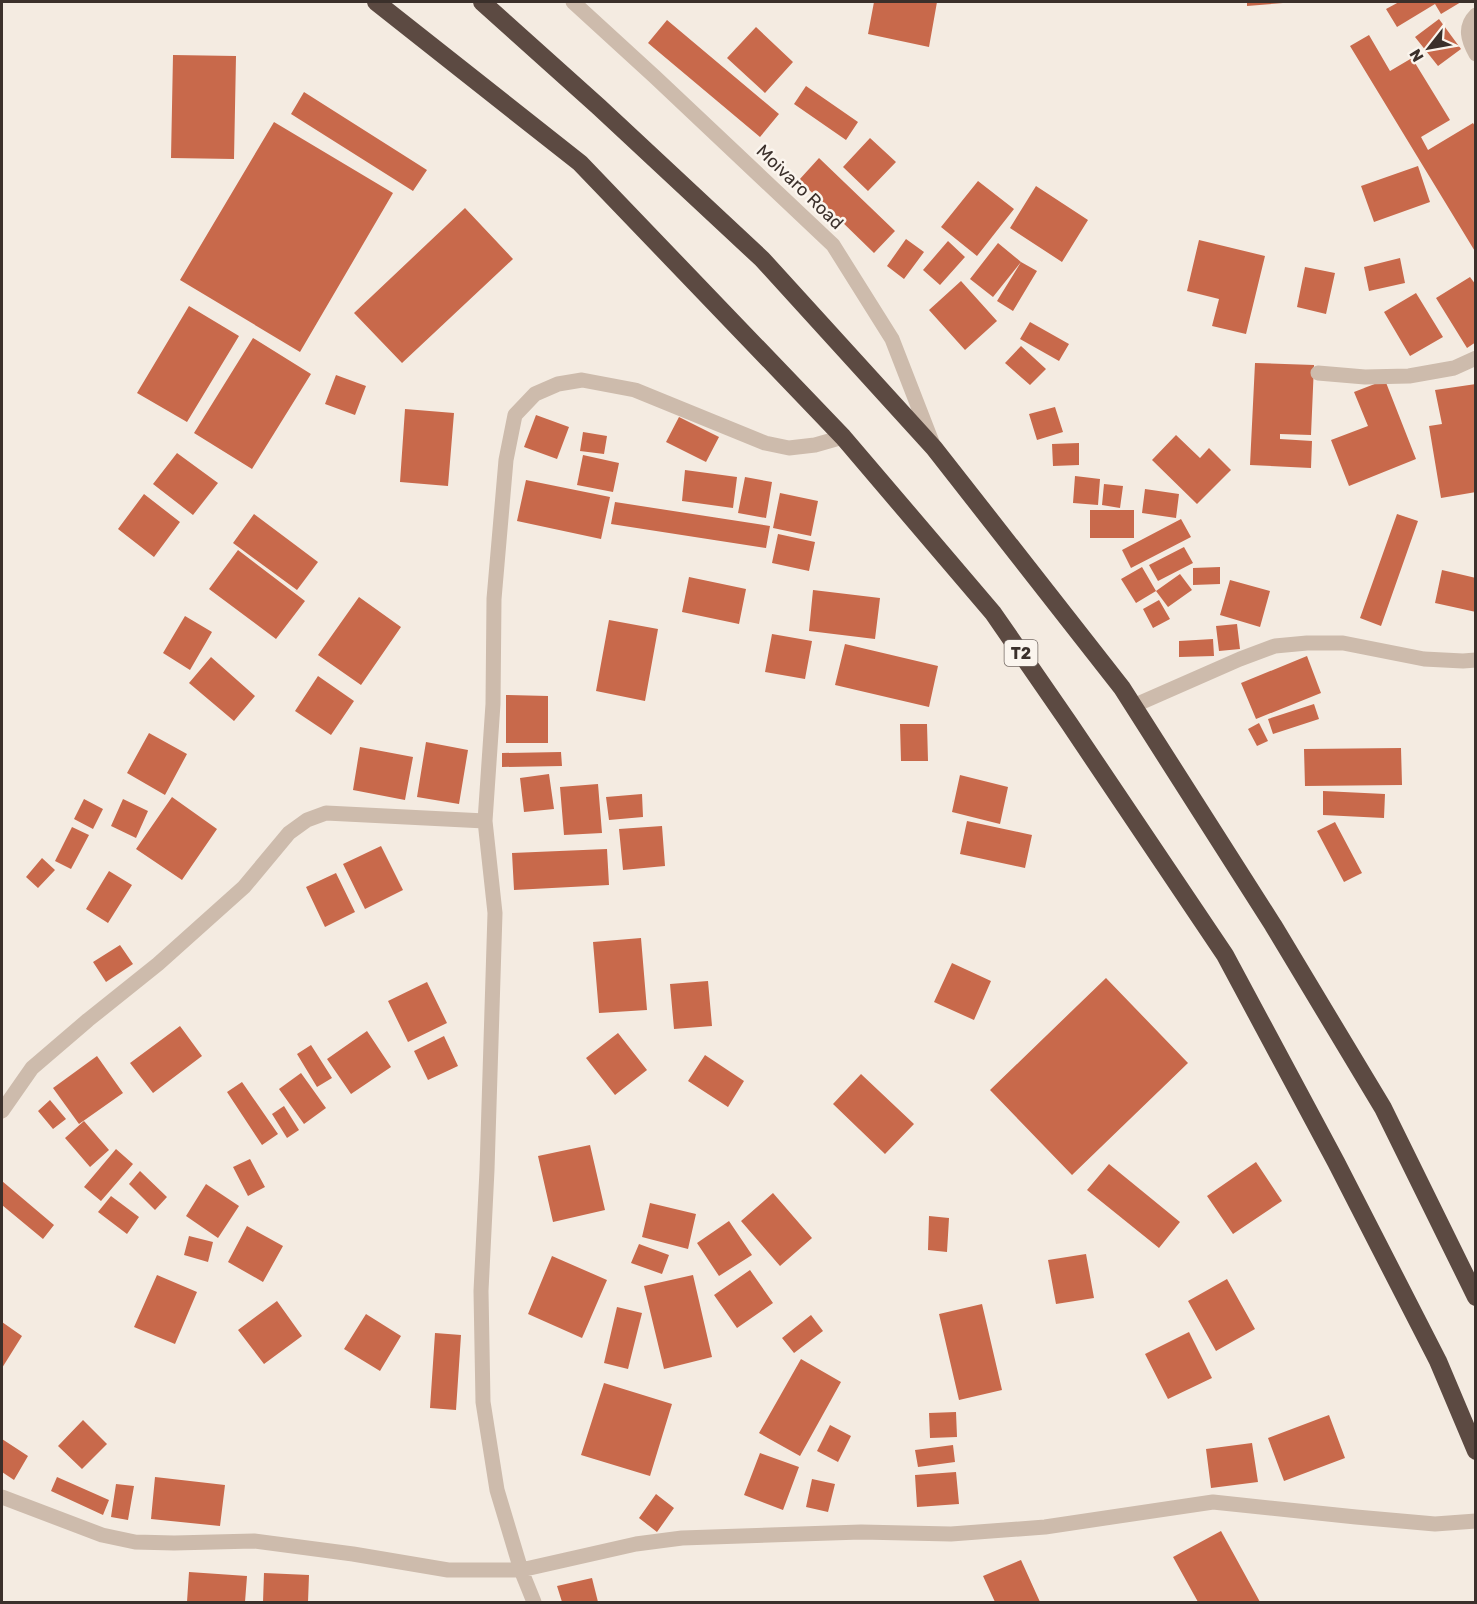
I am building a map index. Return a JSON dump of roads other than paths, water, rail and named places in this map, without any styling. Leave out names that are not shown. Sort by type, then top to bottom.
[{"type":"highway","name":"T2","points":[[376,2],[580,163],[843,437],[993,614],[1070,723],[1224,955],[1336,1162],[1438,1361],[1476,1451]]},
{"type":"highway","points":[[482,2],[762,259],[934,448],[1122,688],[1273,925],[1383,1108],[1476,1297]]},
{"type":"street","name":"Moivaro Road","points":[[573,2],[833,245],[892,339],[934,448]]},
{"type":"street","points":[[1476,15],[1469,24],[1467,32],[1476,54]]},
{"type":"street","points":[[1318,373],[1365,377],[1409,376],[1454,368],[1476,358]]},
{"type":"street","points":[[534,1602],[521,1570],[497,1490],[483,1402],[481,1291],[488,1158],[495,913],[485,821],[493,704],[494,599],[506,460],[515,415],[535,394],[558,384],[582,380],[635,390],[734,431],[789,448],[815,445],[843,437]]},
{"type":"street","points":[[1133,706],[1275,646],[1342,643],[1424,659],[1476,660]]},
{"type":"street","points":[[2,1112],[32,1068],[158,964],[244,887],[289,833],[307,820],[326,813],[485,821]]},
{"type":"street","points":[[2,1497],[102,1535],[135,1542],[254,1541],[448,1570],[521,1570],[636,1544],[682,1538],[861,1532],[951,1534],[1045,1527],[1213,1502],[1435,1524],[1476,1521]]}]
